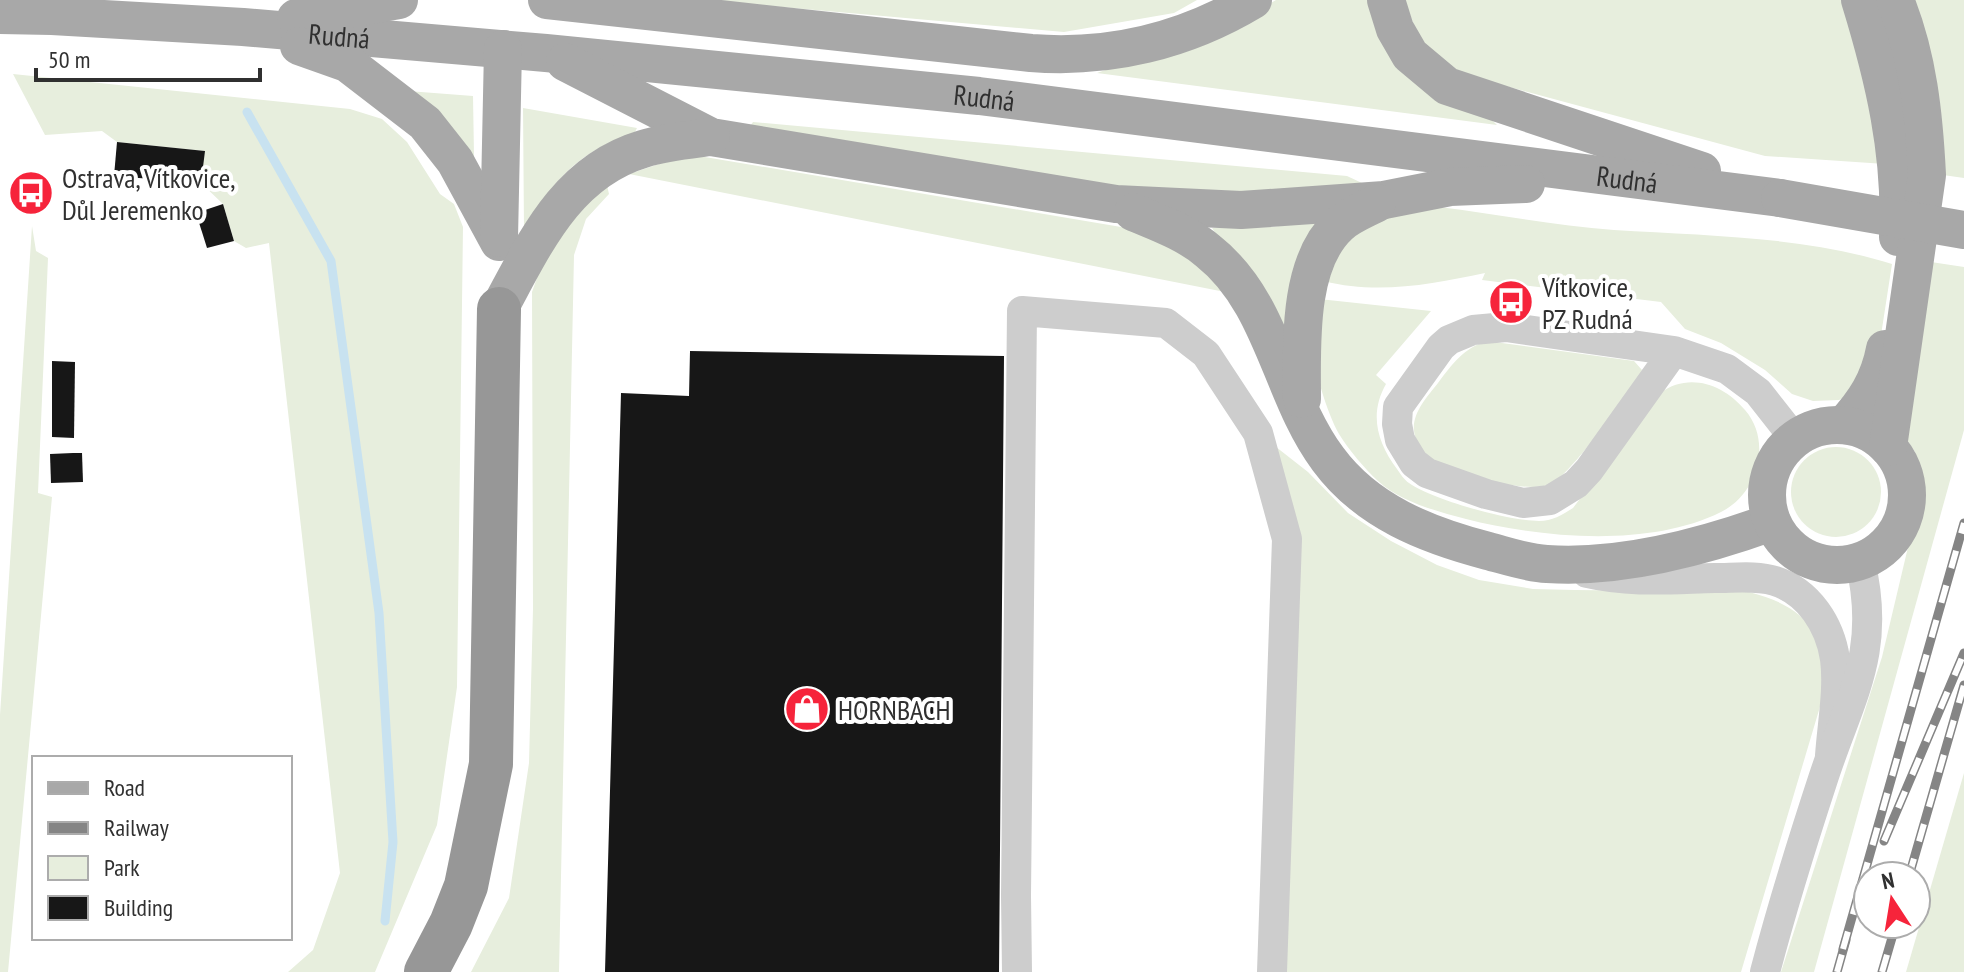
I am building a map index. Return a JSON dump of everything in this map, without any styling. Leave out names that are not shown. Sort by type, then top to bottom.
[{"type":"highway","points":[[426,972],[451,924],[466,886],[491,764],[499,309]]},
{"type":"main road","points":[[243,27],[399,0]]},
{"type":"main road","points":[[547,0],[1031,53],[1081,55],[1170,39],[1253,0]]},
{"type":"main road","points":[[1386,0],[1395,29],[1410,55],[1447,86],[1780,198]]},
{"type":"main road","points":[[1844,425],[1867,399],[1883,362],[1892,311],[1899,227],[1890,106],[1860,0]]},
{"type":"main road","points":[[1888,447],[1927,175],[1925,132],[1916,68],[1895,0]]},
{"type":"main road","name":"Rudná","points":[[0,15],[243,27],[979,96],[1780,198],[1964,230]]},
{"type":"main road","points":[[243,27],[347,63],[409,108],[455,161],[499,242]]},
{"type":"main road","points":[[499,309],[503,49]]},
{"type":"main road","points":[[546,53],[711,137],[1116,204],[1241,210],[1384,200],[1450,187],[1649,181]]},
{"type":"main road","points":[[499,309],[552,216],[584,180],[609,163],[636,151],[711,137]]},
{"type":"main road","points":[[1302,414],[1304,321],[1308,290],[1319,255],[1338,226],[1384,200]]},
{"type":"main road","points":[[1116,204],[1191,240],[1226,267],[1251,301],[1311,432],[1336,469],[1363,496],[1391,515],[1456,542],[1544,564],[1590,563],[1651,555],[1720,539],[1772,522]]},
{"type":"main road","points":[[1844,425],[1860,429],[1888,447],[1900,463],[1906,482],[1905,511],[1892,538],[1878,552],[1860,561],[1839,565],[1809,558],[1783,540],[1772,522],[1767,492],[1769,476],[1784,449],[1795,439],[1827,426],[1844,425]]},
{"type":"street","points":[[1017,972],[1022,311],[1166,323],[1206,354],[1258,433],[1287,539],[1272,972]]},
{"type":"street","points":[[1674,351],[1589,470],[1576,484],[1550,500],[1523,503],[1427,473],[1414,463],[1400,440],[1397,416],[1402,398],[1441,347],[1458,335],[1473,330],[1506,327],[1674,351],[1738,375],[1758,392],[1795,439]]},
{"type":"street","points":[[1765,972],[1786,893],[1830,756],[1856,693],[1864,660],[1868,604],[1860,561]]},
{"type":"street","points":[[1544,564],[1633,580],[1761,578],[1787,585],[1810,603],[1833,647],[1836,664],[1830,756]]},
{"type":"green space","points":[[704,0],[1197,0],[1174,13],[1064,32]]},
{"type":"green space","points":[[1276,0],[1371,0],[1497,125],[1097,73],[1210,38]]},
{"type":"green space","points":[[1403,0],[1846,0],[1885,164],[1765,156],[1461,74],[1423,45]]},
{"type":"green space","points":[[1913,0],[1964,0],[1964,178],[1943,175]]},
{"type":"green space","points":[[13,74],[350,109],[382,119],[407,142],[440,194],[454,204],[463,227],[457,687],[437,825],[375,972],[288,972],[313,950],[340,873],[269,243],[246,248],[234,241],[223,204],[201,183],[204,151],[117,142],[102,131],[45,135]]},
{"type":"green space","points":[[408,91],[473,96],[474,156],[462,154]]},
{"type":"green space","points":[[523,108],[637,128],[633,136],[603,146],[578,162],[548,193],[524,230]]},
{"type":"green space","points":[[753,122],[1347,176],[1362,183],[1191,197],[748,129]]},
{"type":"green space","points":[[699,156],[1127,228],[1179,246],[1225,292],[629,174],[662,163]]},
{"type":"green space","points":[[606,181],[609,194],[586,219],[574,255],[559,972],[471,972],[509,898],[529,763],[533,609],[532,292],[548,247]]},
{"type":"green space","points":[[1439,207],[1592,228],[1789,243],[1892,264],[1877,361],[1860,389],[1839,400],[1813,401],[1792,394],[1765,370],[1721,343],[1685,329],[1661,302],[1482,280],[1485,273],[1385,288],[1324,281],[1335,250],[1363,225],[1402,208]]},
{"type":"green space","points":[[1326,220],[1287,339],[1212,228],[1271,227]]},
{"type":"green space","points":[[32,226],[36,251],[48,258],[38,493],[52,497],[8,972],[0,972],[0,715]]},
{"type":"green space","points":[[1931,262],[1964,267],[1964,430],[1814,972],[1781,972],[1882,657],[1922,488],[1915,452],[1903,434]]},
{"type":"green space","points":[[1319,299],[1431,311],[1376,375],[1386,384],[1377,417],[1384,449],[1402,476],[1420,490],[1509,517],[1539,521],[1557,517],[1573,508],[1660,393],[1682,383],[1694,382],[1727,393],[1745,410],[1753,423],[1759,452],[1752,481],[1734,504],[1721,512],[1661,531],[1628,535],[1561,535],[1527,531],[1466,519],[1408,500],[1373,476],[1347,446],[1334,425],[1321,389],[1313,351]]},
{"type":"green space","points":[[1487,341],[1634,361],[1642,370],[1638,381],[1560,477],[1540,487],[1508,485],[1470,476],[1439,464],[1424,453],[1414,431],[1415,418],[1421,406],[1448,369],[1465,352]]},
{"type":"green space","points":[[1258,433],[1308,472],[1348,513],[1391,541],[1437,565],[1479,580],[1533,589],[1749,592],[1787,607],[1811,628],[1822,659],[1822,700],[1741,972],[1278,972],[1287,539]]},
{"type":"green space","points":[[1836,447],[1853,450],[1868,460],[1878,475],[1881,492],[1878,509],[1868,524],[1853,534],[1836,537],[1819,534],[1804,524],[1794,509],[1791,492],[1794,475],[1804,460],[1819,450]]},
{"type":"green space","points":[[1964,773],[1964,972],[1906,972],[1915,940],[1932,940],[1932,883]]},
{"type":"building","points":[[117,142],[205,151],[201,183],[114,176]]},
{"type":"building","points":[[223,204],[234,241],[207,248],[196,213]]},
{"type":"building","name":"HORNBACH","points":[[690,351],[1004,356],[999,972],[605,972],[621,393],[689,396]]},
{"type":"building","points":[[52,361],[75,362],[74,438],[52,437]]},
{"type":"building","points":[[82,453],[83,482],[51,483],[50,454]]},
{"type":"waterway","points":[[247,112],[331,261],[379,613],[393,842],[385,921]]},
{"type":"railway","points":[[1843,949],[1964,523]]},
{"type":"railway","points":[[1884,841],[1964,653]]},
{"type":"railway","points":[[1914,860],[1964,685]]},
{"type":"railway","points":[[1837,972],[1846,940]]},
{"type":"railway","points":[[1882,972],[1891,940]]},
{"type":"place","name":"Ostrava, Vítkovice, Důl Jeremenko","points":[[31,193]]},
{"type":"place","name":"Vítkovice, PZ Rudná","points":[[1511,302]]},
{"type":"place","name":"HORNBACH","points":[[807,709]]}]
